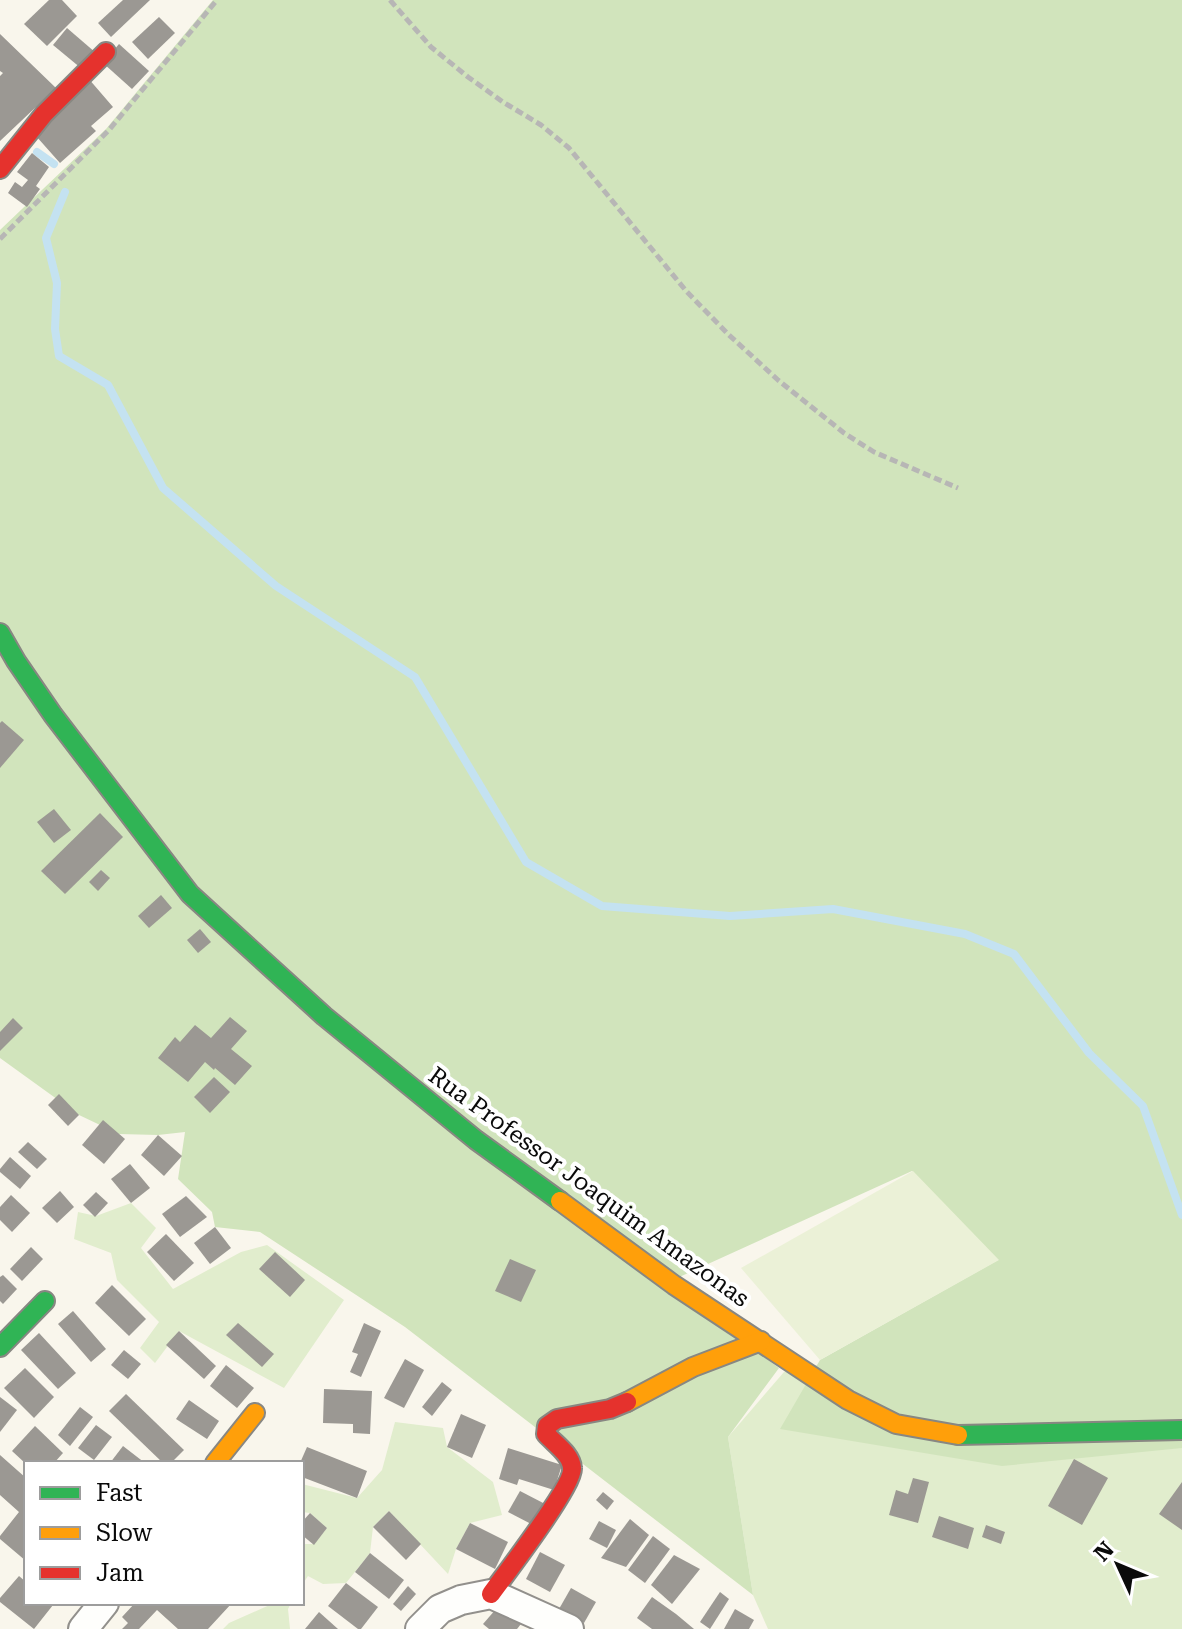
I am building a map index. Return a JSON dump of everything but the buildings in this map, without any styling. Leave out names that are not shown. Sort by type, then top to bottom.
[{"type":"street","points":[[0,169],[44,114],[106,52]]},
{"type":"street","name":"Rua Professor Joaquim Amazonas","points":[[0,633],[53,715],[190,894],[324,1016],[476,1140],[674,1285],[848,1400],[896,1424],[965,1436],[1182,1430]]},
{"type":"street","points":[[0,1347],[45,1301]]},
{"type":"street","points":[[491,1594],[530,1542],[572,1475],[571,1460],[546,1434],[547,1426],[557,1419],[610,1409],[693,1367],[761,1341]]},
{"type":"street","points":[[217,1461],[255,1413]]},
{"type":"street","points":[[420,1629],[440,1609],[461,1600],[491,1594],[569,1629]]},
{"type":"street","points":[[83,1629],[102,1605]]},
{"type":"path","points":[[0,239],[109,130],[217,0]]},
{"type":"path","points":[[390,0],[431,47],[569,148],[687,292],[778,380],[844,433],[874,452],[958,488]]},
{"type":"green space","points":[[213,0],[1182,0],[1182,1448],[1002,1466],[780,1429],[820,1360],[998,1260],[912,1171],[664,1284],[779,1368],[728,1437],[753,1595],[405,1327],[260,1232],[215,1227],[212,1212],[178,1179],[185,1132],[119,1134],[79,1115],[0,1058],[0,230],[106,129]]},
{"type":"green space","points":[[913,1171],[999,1260],[820,1360],[741,1268]]},
{"type":"green space","points":[[131,1203],[156,1228],[141,1248],[173,1289],[241,1252],[267,1245],[344,1300],[284,1388],[179,1331],[155,1363],[140,1348],[159,1322],[117,1280],[111,1253],[74,1239],[78,1212],[96,1216]]},
{"type":"green space","points":[[1182,1288],[1182,1629],[768,1629],[753,1595],[728,1437],[784,1372]]},
{"type":"green space","points":[[395,1422],[443,1428],[447,1447],[493,1482],[502,1515],[470,1523],[456,1549],[448,1574],[389,1511],[373,1527],[370,1553],[346,1583],[323,1584],[308,1576],[304,1582],[304,1544],[314,1544],[327,1528],[310,1513],[304,1512],[304,1485],[357,1498],[382,1470]]},
{"type":"green space","points":[[270,1605],[290,1605],[290,1629],[223,1629],[229,1623]]},
{"type":"waterway","points":[[37,152],[54,164]]},
{"type":"waterway","points":[[65,192],[46,238],[57,283],[55,329],[59,356],[108,385],[163,488],[276,586],[415,677],[526,862],[602,906],[730,916],[833,909],[965,934],[1014,954],[1089,1053],[1143,1106],[1182,1215]]},
{"type":"traffic: fast","points":[[0,633],[53,715],[190,894],[324,1016],[476,1140],[560,1201]]},
{"type":"traffic: fast","points":[[0,1347],[45,1301]]},
{"type":"traffic: fast","points":[[958,1435],[1182,1430]]},
{"type":"traffic: slow","points":[[560,1201],[674,1285],[848,1400],[896,1424],[958,1435]]},
{"type":"traffic: slow","points":[[627,1402],[693,1367],[761,1341]]},
{"type":"traffic: slow","points":[[217,1461],[255,1413]]},
{"type":"traffic: jam","points":[[0,169],[44,114],[106,52]]},
{"type":"traffic: jam","points":[[491,1594],[551,1511],[570,1478],[571,1463],[546,1434],[547,1426],[557,1419],[610,1409],[627,1402]]}]
